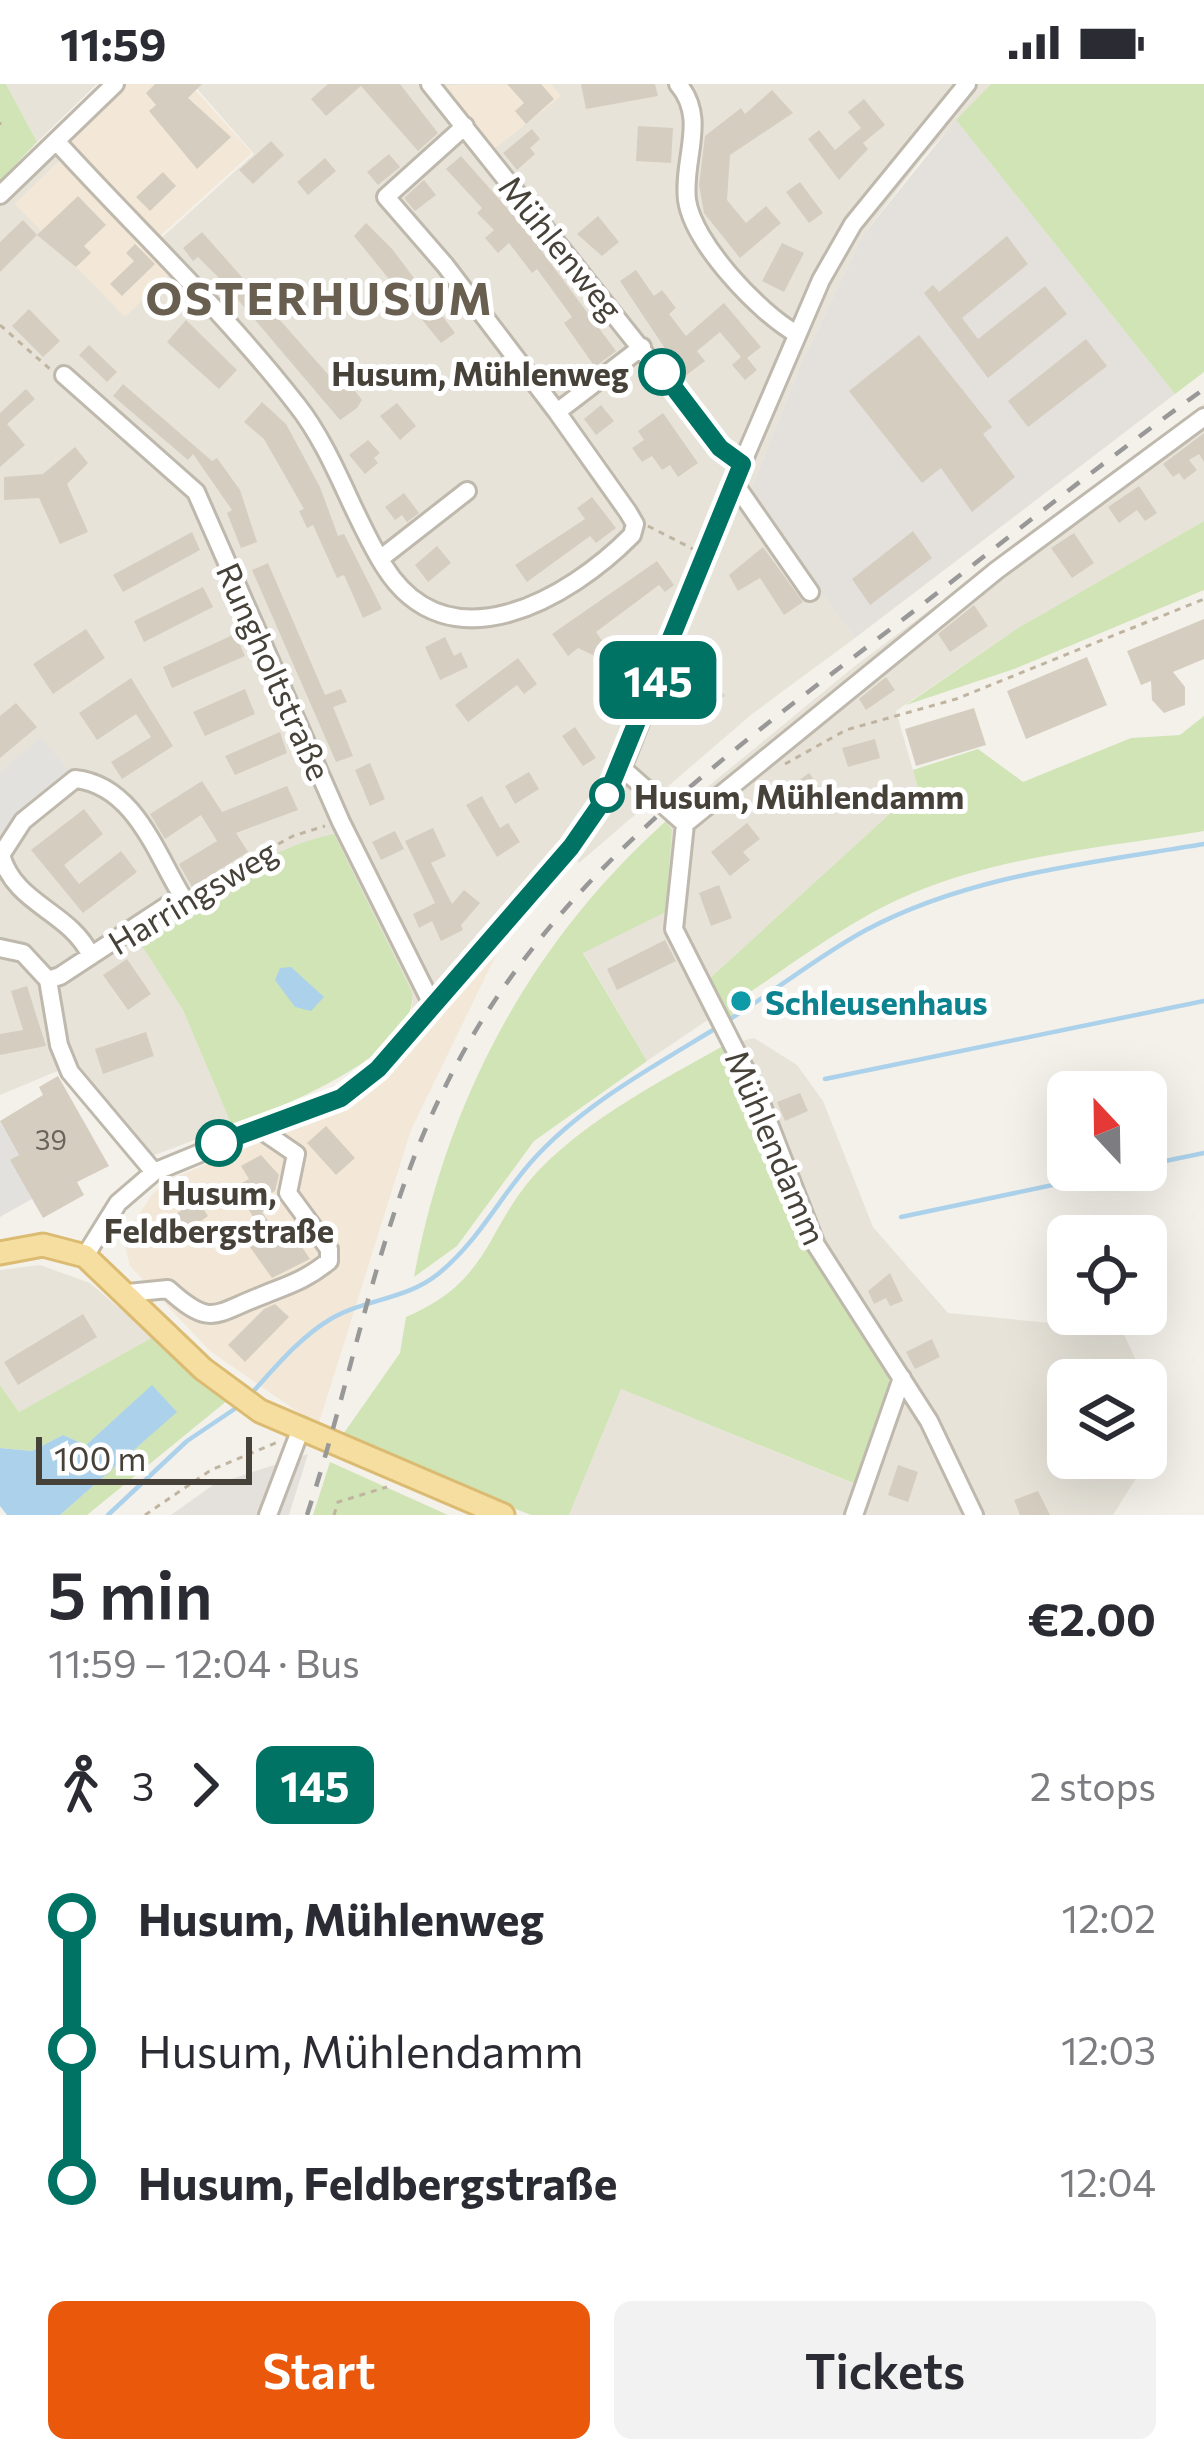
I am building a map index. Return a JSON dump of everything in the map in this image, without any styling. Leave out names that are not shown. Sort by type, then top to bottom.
[{"type":"main road","points":[[0,1253],[43,1245],[85,1256],[260,1411],[502,1515]]},
{"type":"street","points":[[0,195],[116,84]]},
{"type":"street","name":"Mühlenweg","points":[[430,84],[720,448],[742,464]]},
{"type":"street","points":[[678,84],[693,108],[686,195],[691,218],[730,273],[774,320],[797,334]]},
{"type":"street","points":[[85,1256],[118,1203],[154,1172],[355,1090],[434,1008],[571,847],[622,767],[797,334],[853,224],[967,84]]},
{"type":"street","points":[[57,142],[299,408],[380,559],[403,589],[443,613],[468,619],[507,616],[543,602],[623,544],[635,524],[445,265],[386,197],[465,126]]},
{"type":"street","points":[[556,412],[642,346]]},
{"type":"street","name":"Rungholtstraße","points":[[64,375],[196,492],[341,822],[434,1008]]},
{"type":"street","points":[[622,767],[685,824],[772,748],[1204,417]]},
{"type":"street","points":[[735,484],[811,592]]},
{"type":"street","points":[[380,559],[467,491]]},
{"type":"street","points":[[91,956],[80,933],[29,899],[8,878],[1,855],[22,821],[75,779],[98,782],[124,800],[182,896]]},
{"type":"street","name":"Mühlendamm","points":[[685,824],[674,928],[729,1036],[816,1245],[929,1421],[969,1512]]},
{"type":"street","name":"Harringsweg","points":[[48,980],[182,896]]},
{"type":"street","points":[[0,948],[22,953],[48,980],[59,1045],[70,1072],[154,1172]]},
{"type":"street","points":[[128,1293],[168,1289],[196,1312],[214,1317],[284,1292],[329,1261],[329,1249],[288,1193],[296,1154],[261,1130]]},
{"type":"street","points":[[854,1515],[902,1378]]},
{"type":"street","points":[[268,1515],[292,1427]]},
{"type":"path","points":[[0,325],[47,369],[64,375]]},
{"type":"path","points":[[635,524],[709,557]]},
{"type":"path","points":[[772,748],[788,766],[846,730],[956,699],[1204,599]]},
{"type":"path","name":"Harringsweg","points":[[182,896],[293,836],[341,822]]},
{"type":"path","points":[[145,1515],[211,1470],[279,1441],[292,1427]]},
{"type":"path","points":[[334,1515],[338,1502],[395,1485],[398,1473]]},
{"type":"shaded area","points":[[6,84],[97,84],[37,142]]},
{"type":"shaded area","points":[[125,84],[190,84],[252,153],[157,239],[67,141]]},
{"type":"shaded area","points":[[193,84],[991,84],[923,157],[863,235],[801,364],[749,495],[855,638],[752,714],[579,863],[566,847],[411,1010],[413,1001],[258,860],[140,941],[183,1010],[232,1126],[136,1162],[60,1070],[0,1095],[0,201],[66,142],[158,241],[254,154]]},
{"type":"shaded area","points":[[551,84],[561,96],[493,150],[443,85]]},
{"type":"shaded area","points":[[956,120],[1175,394],[855,638],[749,495],[801,364],[863,235]]},
{"type":"shaded area","points":[[64,156],[174,270],[125,317],[15,204]]},
{"type":"shaded area","points":[[1204,404],[1204,521],[1018,628],[896,711],[918,788],[700,987],[712,1017],[647,1061],[583,952],[666,912],[672,830],[666,821],[855,666]]},
{"type":"shaded area","points":[[41,738],[71,773],[0,833],[0,772]]},
{"type":"shaded area","points":[[496,955],[411,1130],[318,1426],[210,1351],[130,1266],[123,1239],[153,1193],[175,1177],[321,1118],[379,1084]]},
{"type":"shaded area","points":[[754,1038],[797,1065],[823,1101],[873,1227],[948,1313],[1047,1323],[1047,1335],[1124,1335],[1135,1359],[1047,1359],[1047,1479],[1136,1479],[1113,1515],[569,1515],[621,1389],[857,1485],[888,1373],[807,1248],[723,1046]]},
{"type":"shaded area","points":[[0,1122],[19,1155],[32,1199],[0,1217]]},
{"type":"shaded area","points":[[40,1265],[90,1283],[153,1337],[19,1412],[0,1385],[0,1270]]},
{"type":"shaded area","points":[[308,1454],[289,1515],[171,1515],[213,1485]]},
{"type":"green space","points":[[0,84],[6,84],[37,142],[0,181]]},
{"type":"green space","points":[[991,84],[1204,84],[1204,372],[1175,394],[956,120]]},
{"type":"green space","points":[[1204,521],[1204,590],[1014,669],[906,705],[1018,628]]},
{"type":"green space","points":[[1204,716],[1204,831],[1020,861],[913,893],[848,926],[747,994],[742,990],[729,999],[733,1015],[726,1018],[710,978],[918,788],[913,770],[978,749],[1023,782],[1131,738],[1180,735]]},
{"type":"green space","points":[[666,821],[672,830],[666,912],[583,953],[647,1061],[534,1141],[457,1246],[414,1277],[448,1148],[502,1028],[574,918]]},
{"type":"green space","points":[[334,834],[412,992],[408,1015],[394,1037],[342,1076],[232,1126],[183,1010],[139,941],[256,864]]},
{"type":"green space","points":[[723,1046],[807,1248],[888,1373],[890,1390],[858,1485],[621,1389],[569,1515],[531,1515],[339,1440],[400,1353],[406,1317],[456,1286],[472,1269],[539,1170],[603,1117]]},
{"type":"green space","points":[[153,1337],[228,1400],[87,1515],[60,1515],[176,1412],[152,1386],[86,1445],[63,1435],[32,1451],[0,1448],[0,1385],[19,1412]]},
{"type":"green space","points":[[330,1462],[448,1515],[313,1515]]},
{"type":"water","points":[[291,967],[324,997],[311,1011],[295,1007],[275,980],[280,968]]},
{"type":"water","points":[[152,1385],[177,1412],[60,1515],[7,1515],[0,1506],[0,1448],[32,1451],[63,1435],[86,1445]]},
{"type":"building","points":[[155,84],[202,84],[188,98],[231,137],[197,169],[149,111],[156,105],[146,93]]},
{"type":"building","points":[[328,84],[400,84],[438,133],[418,151],[361,86],[326,116],[311,99]]},
{"type":"building","points":[[507,84],[541,84],[554,99],[526,124],[515,111],[524,103]]},
{"type":"building","points":[[581,84],[655,84],[658,96],[586,109]]},
{"type":"building","points":[[772,90],[793,113],[730,155],[727,200],[746,223],[766,206],[781,223],[740,258],[704,213],[699,185],[705,136],[741,108],[745,114]]},
{"type":"building","points":[[864,99],[885,125],[863,143],[868,149],[839,180],[808,139],[819,130],[835,150],[861,128],[848,112]]},
{"type":"building","points":[[638,126],[673,128],[671,163],[636,161]]},
{"type":"building","points":[[532,129],[540,139],[530,148],[535,154],[517,170],[503,153]]},
{"type":"building","points":[[271,141],[284,155],[253,184],[239,170]]},
{"type":"building","points":[[389,154],[400,167],[378,185],[367,172]]},
{"type":"building","points":[[461,156],[522,225],[616,351],[595,367],[564,323],[572,317],[537,269],[532,273],[509,243],[498,253],[485,238],[494,230],[477,213],[482,208],[446,169]]},
{"type":"building","points":[[325,158],[336,171],[308,195],[297,182]]},
{"type":"building","points":[[163,172],[176,186],[150,211],[136,197]]},
{"type":"building","points":[[424,180],[436,195],[415,211],[404,198]]},
{"type":"building","points":[[800,182],[823,213],[809,223],[786,192]]},
{"type":"building","points":[[78,196],[106,225],[84,246],[91,253],[76,267],[37,235]]},
{"type":"building","points":[[598,216],[619,242],[602,256],[577,234]]},
{"type":"building","points":[[23,220],[37,235],[0,272],[0,242]]},
{"type":"building","points":[[366,223],[393,250],[455,333],[441,343],[354,236]]},
{"type":"building","points":[[202,232],[341,389],[349,383],[362,400],[357,408],[340,420],[222,281],[198,257],[193,261],[183,248]]},
{"type":"building","points":[[1007,236],[1028,264],[962,318],[978,339],[1045,286],[1067,314],[988,378],[924,293],[933,285],[939,292]]},
{"type":"building","points":[[782,243],[804,253],[784,292],[762,281]]},
{"type":"building","points":[[135,244],[155,264],[122,296],[110,284],[134,261],[126,253]]},
{"type":"building","points":[[636,270],[654,296],[662,290],[676,308],[669,314],[686,336],[724,303],[761,347],[747,358],[757,370],[745,380],[732,365],[741,357],[720,332],[697,351],[705,361],[684,377],[620,281]]},
{"type":"building","points":[[29,309],[60,341],[43,357],[12,326]]},
{"type":"building","points":[[186,320],[237,370],[219,389],[167,342]]},
{"type":"building","points":[[919,335],[992,427],[983,434],[1015,477],[972,512],[941,468],[922,483],[849,391]]},
{"type":"building","points":[[1086,339],[1107,366],[1028,427],[1008,401]]},
{"type":"building","points":[[89,345],[117,372],[107,382],[79,355]]},
{"type":"building","points":[[123,384],[212,461],[217,458],[240,490],[257,542],[241,548],[227,513],[232,510],[193,454],[188,460],[113,396]]},
{"type":"building","points":[[26,389],[35,399],[7,424],[25,445],[0,467],[0,413]]},
{"type":"building","points":[[262,402],[286,424],[320,487],[338,536],[344,534],[382,609],[363,618],[344,575],[337,578],[313,525],[307,528],[299,511],[304,509],[264,439],[244,422]]},
{"type":"building","points":[[397,403],[416,426],[400,440],[380,416]]},
{"type":"building","points":[[601,405],[614,421],[596,435],[584,419]]},
{"type":"building","points":[[663,413],[698,463],[678,477],[670,465],[662,470],[652,456],[642,462],[632,448],[644,440],[638,431]]},
{"type":"building","points":[[1204,433],[1204,462],[1199,454],[1189,460],[1197,470],[1184,480],[1179,473],[1173,477],[1163,464]]},
{"type":"building","points":[[368,440],[380,453],[374,458],[378,463],[365,474],[349,455]]},
{"type":"building","points":[[75,447],[88,463],[67,484],[88,532],[60,544],[39,498],[4,500],[4,477],[43,474]]},
{"type":"building","points":[[1139,486],[1157,513],[1145,521],[1137,510],[1119,523],[1108,507]]},
{"type":"building","points":[[404,493],[419,513],[407,522],[402,515],[395,520],[385,507]]},
{"type":"building","points":[[592,497],[616,528],[596,543],[590,536],[527,582],[515,565],[585,519],[577,508]]},
{"type":"building","points":[[913,531],[932,558],[870,605],[852,579]]},
{"type":"building","points":[[192,532],[200,550],[123,592],[113,575]]},
{"type":"building","points":[[1074,533],[1094,563],[1072,578],[1051,548]]},
{"type":"building","points":[[437,546],[451,563],[428,582],[415,565]]},
{"type":"building","points":[[763,547],[803,602],[784,615],[760,578],[738,591],[729,575]]},
{"type":"building","points":[[657,561],[674,585],[665,592],[659,585],[596,632],[608,649],[597,657],[578,648],[568,656],[552,634]]},
{"type":"building","points":[[268,563],[325,695],[341,689],[347,702],[333,707],[353,756],[336,762],[252,570]]},
{"type":"building","points":[[203,587],[213,607],[144,642],[134,621]]},
{"type":"building","points":[[974,605],[988,626],[950,652],[938,634]]},
{"type":"building","points":[[1204,619],[1204,659],[1173,672],[1185,687],[1185,705],[1164,713],[1152,700],[1151,681],[1141,685],[1127,651]]},
{"type":"building","points":[[86,629],[105,658],[53,694],[33,664]]},
{"type":"building","points":[[235,634],[245,656],[172,688],[163,667]]},
{"type":"building","points":[[445,637],[454,656],[461,652],[468,667],[440,680],[425,647]]},
{"type":"building","points":[[1087,657],[1107,705],[1026,739],[1007,691]]},
{"type":"building","points":[[518,658],[537,684],[524,694],[517,685],[468,722],[455,705]]},
{"type":"building","points":[[703,665],[725,696],[709,707],[687,676]]},
{"type":"building","points":[[886,677],[895,690],[866,710],[859,699]]},
{"type":"building","points":[[131,678],[173,746],[122,779],[111,762],[151,737],[136,714],[97,740],[79,713]]},
{"type":"building","points":[[245,689],[255,714],[205,736],[193,712]]},
{"type":"building","points":[[617,691],[631,711],[618,724],[602,700]]},
{"type":"building","points":[[16,703],[37,727],[0,758],[0,716]]},
{"type":"building","points":[[974,708],[986,745],[916,766],[905,729]]},
{"type":"building","points":[[575,727],[596,758],[583,766],[562,736]]},
{"type":"building","points":[[280,732],[287,753],[235,775],[225,756]]},
{"type":"building","points":[[875,739],[880,758],[848,767],[842,748]]},
{"type":"building","points":[[370,763],[385,799],[370,806],[355,770]]},
{"type":"building","points":[[529,772],[539,789],[515,804],[505,786]]},
{"type":"building","points":[[809,773],[823,792],[798,811],[784,792]]},
{"type":"building","points":[[202,781],[222,812],[287,786],[298,810],[236,833],[248,852],[192,887],[179,864],[217,841],[201,815],[165,839],[150,814]]},
{"type":"building","points":[[482,796],[500,828],[508,823],[520,842],[497,857],[466,805]]},
{"type":"building","points":[[84,809],[103,834],[64,865],[79,884],[121,851],[137,872],[83,913],[31,850]]},
{"type":"building","points":[[747,823],[760,839],[743,852],[750,860],[730,876],[711,852]]},
{"type":"building","points":[[433,828],[446,856],[431,863],[452,904],[464,890],[480,903],[461,925],[463,930],[441,941],[432,921],[419,928],[413,914],[435,903],[405,841]]},
{"type":"building","points":[[395,831],[404,849],[381,860],[372,842]]},
{"type":"building","points":[[719,885],[732,918],[711,926],[699,893]]},
{"type":"building","points":[[665,940],[676,961],[617,990],[607,969]]},
{"type":"building","points":[[127,959],[151,994],[128,1010],[103,975]]},
{"type":"building","points":[[27,986],[46,1046],[0,1055],[0,1034],[23,1030],[11,991]]},
{"type":"building","points":[[146,1032],[154,1056],[103,1074],[95,1049]]},
{"type":"building","points":[[58,1076],[109,1166],[77,1182],[84,1195],[43,1218],[10,1160],[19,1155],[0,1121],[43,1095],[39,1087]]},
{"type":"building","points":[[800,1093],[808,1111],[785,1121],[777,1102]]},
{"type":"building","points":[[326,1126],[355,1158],[336,1175],[307,1143]]},
{"type":"building","points":[[261,1155],[279,1175],[275,1191],[266,1196],[272,1206],[262,1212],[281,1240],[292,1232],[310,1259],[272,1278],[242,1236],[258,1225],[235,1187],[249,1179],[241,1166]]},
{"type":"building","points":[[197,1199],[208,1216],[188,1230],[176,1214]]},
{"type":"building","points":[[890,1273],[903,1301],[890,1306],[886,1298],[874,1304],[868,1291]]},
{"type":"building","points":[[275,1304],[289,1317],[245,1362],[228,1345]]},
{"type":"building","points":[[83,1314],[97,1337],[18,1385],[4,1362]]},
{"type":"building","points":[[932,1339],[940,1357],[915,1369],[906,1352]]},
{"type":"building","points":[[898,1465],[918,1472],[908,1502],[888,1495]]},
{"type":"building","points":[[1038,1491],[1050,1515],[1020,1515],[1014,1500]]},
{"type":"waterway","points":[[727,1021],[831,951],[905,911],[1031,874],[1204,844]]},
{"type":"waterway","points":[[825,1079],[1204,1001]]},
{"type":"waterway","points":[[249,1396],[297,1345],[329,1320],[412,1289],[438,1274],[465,1248],[520,1175],[573,1122],[718,1027]]},
{"type":"waterway","points":[[1167,1161],[1204,1153]]},
{"type":"waterway","points":[[901,1217],[1047,1186]]},
{"type":"waterway","points":[[108,1515],[187,1441],[242,1404]]},
{"type":"railway","points":[[307,1515],[385,1241],[423,1134],[488,1010],[536,944],[589,883],[707,773],[1204,389]]},
{"type":"bus line","name":"145","points":[[219,1143],[316,1110],[355,1090],[434,1008],[571,847],[607,795],[709,557],[742,464],[720,448],[662,372]]},
{"type":"place","name":"Husum, Mühlenweg","points":[[662,372]]},
{"type":"place","name":"Husum, Mühlendamm","points":[[607,795]]},
{"type":"place","name":"Schleusenhaus","points":[[741,1001]]},
{"type":"place","name":"Husum, Feldbergstraße","points":[[219,1143]]},
{"type":"district","name":"OSTERHUSUM","points":[[320,296]]}]
